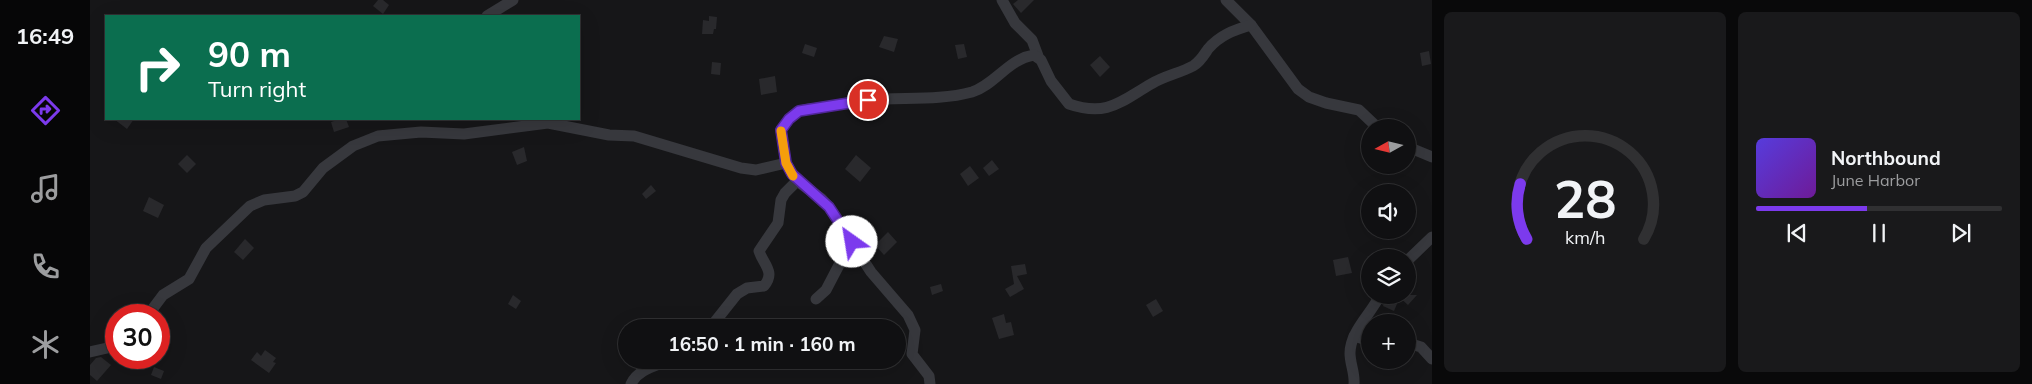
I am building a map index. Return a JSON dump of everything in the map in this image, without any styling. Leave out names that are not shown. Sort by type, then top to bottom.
[{"type":"street","points":[[489,15],[513,0]]},
{"type":"street","points":[[1002,0],[1015,24],[1032,40],[1051,81],[1069,104],[1080,108],[1104,109],[1128,100],[1151,84],[1193,66],[1215,41],[1227,33],[1251,26]]},
{"type":"street","points":[[1226,0],[1251,26],[1298,89],[1309,97],[1326,103],[1359,110],[1368,119]]},
{"type":"street","points":[[930,384],[929,376],[912,354],[915,330],[913,323],[871,272],[825,203],[797,181],[786,163],[781,130],[789,119],[799,111],[868,100],[906,100],[981,89],[1016,62],[1030,55],[1038,56]]},
{"type":"street","points":[[156,304],[163,295],[189,279],[206,248],[250,206],[264,200],[295,196],[303,192],[323,168],[353,146],[378,136],[421,132],[464,134],[487,124],[561,125],[608,134],[634,136],[741,168],[756,170],[786,163]]},
{"type":"street","points":[[1416,150],[1432,157]]},
{"type":"street","points":[[717,319],[737,294],[747,288],[764,286],[769,279],[767,264],[759,251],[778,224],[781,200],[797,181]]},
{"type":"street","points":[[1416,253],[1432,238]]},
{"type":"street","points":[[816,300],[826,290],[852,242]]},
{"type":"street","points":[[1354,384],[1350,351],[1354,336],[1376,304]]},
{"type":"street","points":[[1354,336],[1361,338]]},
{"type":"street","points":[[1416,345],[1421,347],[1432,359]]},
{"type":"street","points":[[92,349],[105,347]]},
{"type":"street","points":[[631,384],[634,378],[648,369]]},
{"type":"building","points":[[378,0],[383,0],[389,5],[383,14],[373,6]]},
{"type":"building","points":[[1018,0],[1034,0],[1021,13],[1013,4]]},
{"type":"building","points":[[709,16],[717,17],[716,29],[714,29],[713,34],[702,34],[703,20],[709,21]]},
{"type":"building","points":[[884,36],[898,39],[894,52],[879,47]]},
{"type":"building","points":[[805,44],[817,48],[814,57],[802,53]]},
{"type":"building","points":[[964,44],[967,57],[958,59],[955,45]]},
{"type":"building","points":[[1429,51],[1431,64],[1422,66],[1420,53]]},
{"type":"building","points":[[1100,56],[1110,67],[1100,77],[1090,65]]},
{"type":"building","points":[[712,62],[721,63],[720,75],[711,74]]},
{"type":"building","points":[[775,76],[777,92],[761,95],[759,79]]},
{"type":"building","points":[[115,120],[133,120],[127,129]]},
{"type":"building","points":[[346,120],[349,127],[334,132],[331,122]]},
{"type":"building","points":[[524,147],[527,161],[517,165],[512,152]]},
{"type":"building","points":[[187,155],[196,164],[187,173],[178,164]]},
{"type":"building","points":[[856,155],[871,168],[860,182],[845,169]]},
{"type":"building","points":[[992,160],[999,169],[989,176],[983,168]]},
{"type":"building","points":[[970,166],[979,178],[968,186],[960,174]]},
{"type":"building","points":[[651,185],[656,191],[646,199],[642,194]]},
{"type":"building","points":[[149,197],[164,205],[158,218],[143,211]]},
{"type":"building","points":[[888,232],[897,242],[884,255],[875,245]]},
{"type":"building","points":[[245,239],[254,248],[243,260],[234,252]]},
{"type":"building","points":[[1348,257],[1352,273],[1336,276],[1333,260]]},
{"type":"building","points":[[1025,264],[1027,274],[1017,276],[1024,289],[1010,297],[1005,289],[1014,284],[1011,266]]},
{"type":"building","points":[[941,284],[943,291],[932,295],[930,287]]},
{"type":"building","points":[[513,295],[521,301],[516,309],[508,304]]},
{"type":"building","points":[[1156,299],[1163,311],[1153,317],[1146,305]]},
{"type":"building","points":[[1384,304],[1397,304],[1394,311],[1383,306]]},
{"type":"building","points":[[1004,314],[1006,323],[1011,322],[1014,335],[999,339],[992,318]]},
{"type":"building","points":[[265,350],[276,358],[273,362],[276,363],[269,373],[251,360],[257,352],[261,356]]},
{"type":"building","points":[[101,357],[105,360],[105,369],[108,369],[97,381],[90,375],[90,365],[96,358]]},
{"type":"building","points":[[153,369],[164,371],[161,379],[151,375]]},
{"type":"slow traffic","points":[[781,131],[786,163],[793,176]]},
{"type":"route","points":[[852,242],[822,199],[797,181],[792,174],[786,163],[781,130],[789,119],[799,111],[868,100]]}]
